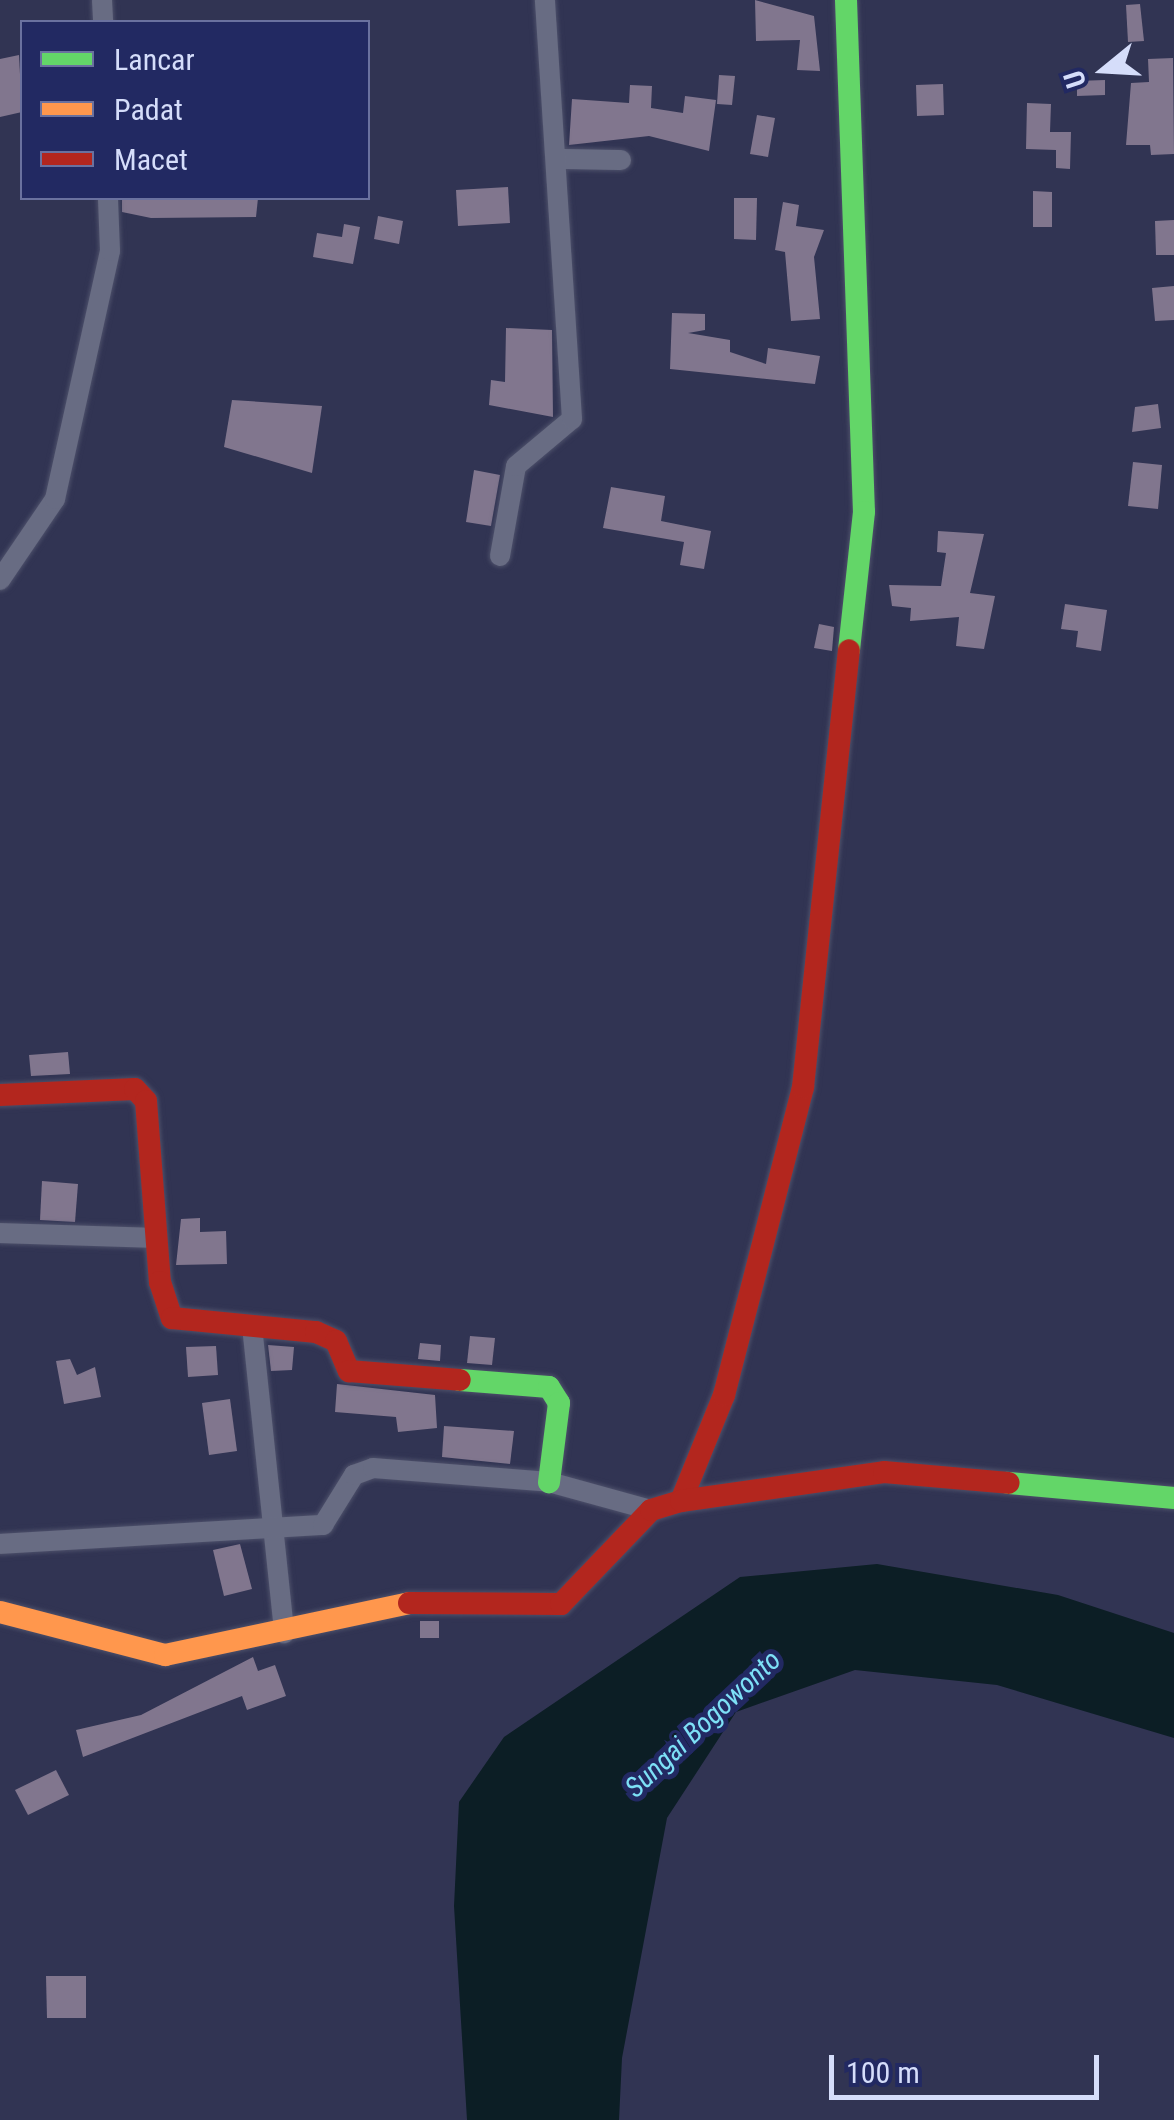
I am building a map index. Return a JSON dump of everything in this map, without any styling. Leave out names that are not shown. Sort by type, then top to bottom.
[{"type":"street","points":[[500,556],[516,466],[572,419],[561,158],[545,0]]},
{"type":"street","points":[[681,1502],[724,1394],[804,1087],[864,512],[846,0]]},
{"type":"street","points":[[561,158],[621,160]]},
{"type":"street","points":[[0,580],[55,499],[110,251],[108,200]]},
{"type":"street","points":[[0,1095],[142,1094],[156,1238],[172,1318],[330,1337],[349,1371],[549,1387],[559,1403],[549,1482]]},
{"type":"street","points":[[0,1233],[156,1238]]},
{"type":"street","points":[[252,1326],[268,1530],[284,1633]]},
{"type":"street","points":[[0,1544],[268,1530],[329,1522],[364,1469],[549,1482],[651,1510],[681,1502],[884,1472],[1174,1498]]},
{"type":"street","points":[[0,1612],[65,1624],[131,1654],[284,1633],[402,1603],[561,1604],[651,1510]]},
{"type":"water","name":"Sungai Bogowonto","points":[[877,1564],[1058,1595],[1174,1633],[1174,1738],[997,1685],[855,1670],[736,1712],[667,1818],[622,2058],[619,2120],[467,2120],[454,1906],[459,1802],[504,1737],[740,1577]]},
{"type":"building","points":[[755,0],[814,16],[820,71],[797,70],[800,40],[756,41]]},
{"type":"building","points":[[1140,4],[1144,41],[1128,42],[1126,5]]},
{"type":"building","points":[[19,55],[20,112],[0,117],[0,59]]},
{"type":"building","points":[[1173,58],[1174,154],[1151,155],[1150,145],[1126,145],[1131,83],[1149,82],[1148,59]]},
{"type":"building","points":[[719,75],[735,76],[732,105],[717,104]]},
{"type":"building","points":[[1105,80],[1105,95],[1077,96],[1077,81]]},
{"type":"building","points":[[943,84],[944,115],[917,116],[916,85]]},
{"type":"building","points":[[630,85],[652,86],[651,108],[683,113],[685,96],[716,100],[709,151],[649,136],[569,145],[572,99],[629,103]]},
{"type":"building","points":[[1027,103],[1051,104],[1050,132],[1071,132],[1070,169],[1056,168],[1056,150],[1026,149]]},
{"type":"building","points":[[757,115],[775,118],[768,157],[750,154]]},
{"type":"building","points":[[508,187],[510,223],[458,226],[456,190]]},
{"type":"building","points":[[1033,191],[1052,192],[1052,227],[1033,227]]},
{"type":"building","points":[[734,198],[757,198],[756,240],[734,239]]},
{"type":"building","points":[[122,200],[258,200],[256,217],[151,218],[122,212]]},
{"type":"building","points":[[783,202],[799,205],[796,226],[824,230],[814,257],[820,319],[791,321],[785,252],[775,250]]},
{"type":"building","points":[[378,216],[403,221],[399,244],[374,239]]},
{"type":"building","points":[[1174,220],[1174,255],[1156,255],[1155,221]]},
{"type":"building","points":[[344,224],[360,227],[353,264],[313,257],[317,233],[342,237]]},
{"type":"building","points":[[1174,286],[1174,320],[1155,321],[1152,288]]},
{"type":"building","points":[[672,313],[705,314],[705,330],[688,333],[730,340],[730,352],[766,364],[768,348],[820,356],[815,384],[670,369]]},
{"type":"building","points":[[506,328],[552,330],[553,417],[489,405],[491,380],[505,382]]},
{"type":"building","points":[[232,400],[322,406],[312,473],[224,447]]},
{"type":"building","points":[[1158,404],[1161,428],[1132,432],[1135,407]]},
{"type":"building","points":[[1133,462],[1162,465],[1158,509],[1128,506]]},
{"type":"building","points":[[474,470],[500,475],[491,526],[466,522]]},
{"type":"building","points":[[611,487],[665,496],[661,521],[711,531],[704,569],[680,565],[684,542],[603,528]]},
{"type":"building","points":[[938,531],[984,534],[970,593],[995,596],[984,649],[956,646],[959,617],[910,621],[911,608],[892,606],[889,585],[941,586],[946,553],[937,552]]},
{"type":"building","points":[[1065,604],[1107,610],[1101,651],[1076,647],[1078,631],[1061,629]]},
{"type":"building","points":[[819,624],[834,627],[832,651],[814,648]]},
{"type":"building","points":[[68,1052],[70,1074],[31,1076],[29,1055]]},
{"type":"building","points":[[42,1181],[78,1184],[75,1222],[40,1220]]},
{"type":"building","points":[[200,1218],[200,1232],[226,1231],[227,1264],[176,1265],[181,1219]]},
{"type":"building","points":[[470,1336],[495,1338],[492,1365],[467,1363]]},
{"type":"building","points":[[420,1343],[441,1345],[440,1361],[418,1359]]},
{"type":"building","points":[[268,1345],[294,1347],[292,1370],[271,1371]]},
{"type":"building","points":[[216,1346],[218,1375],[188,1377],[186,1347]]},
{"type":"building","points":[[70,1359],[77,1375],[95,1367],[101,1397],[64,1404],[56,1361]]},
{"type":"building","points":[[337,1384],[435,1395],[437,1428],[398,1432],[396,1417],[335,1412]]},
{"type":"building","points":[[230,1399],[237,1451],[209,1455],[202,1403]]},
{"type":"building","points":[[444,1426],[514,1431],[510,1464],[442,1457]]},
{"type":"building","points":[[240,1544],[252,1589],[224,1596],[213,1550]]},
{"type":"building","points":[[420,1621],[439,1621],[439,1638],[420,1638]]},
{"type":"building","points":[[253,1657],[258,1671],[275,1665],[286,1696],[247,1710],[242,1696],[83,1757],[76,1730],[141,1715]]},
{"type":"building","points":[[56,1770],[69,1795],[28,1815],[15,1790]]},
{"type":"building","points":[[46,1976],[86,1976],[86,2018],[47,2018]]},
{"type":"traffic: fast","points":[[846,0],[864,512],[849,650]]},
{"type":"traffic: fast","points":[[460,1380],[549,1387],[559,1403],[549,1482]]},
{"type":"traffic: fast","points":[[1009,1483],[1174,1498]]},
{"type":"traffic: slow","points":[[0,1612],[165,1655],[409,1603]]},
{"type":"traffic: jam","points":[[681,1501],[724,1395],[803,1087],[849,650]]},
{"type":"traffic: jam","points":[[0,1095],[135,1089],[146,1101],[160,1282],[172,1318],[316,1332],[336,1341],[349,1371],[460,1380]]},
{"type":"traffic: jam","points":[[409,1603],[561,1604],[651,1510],[681,1501],[884,1472],[1009,1483]]}]
